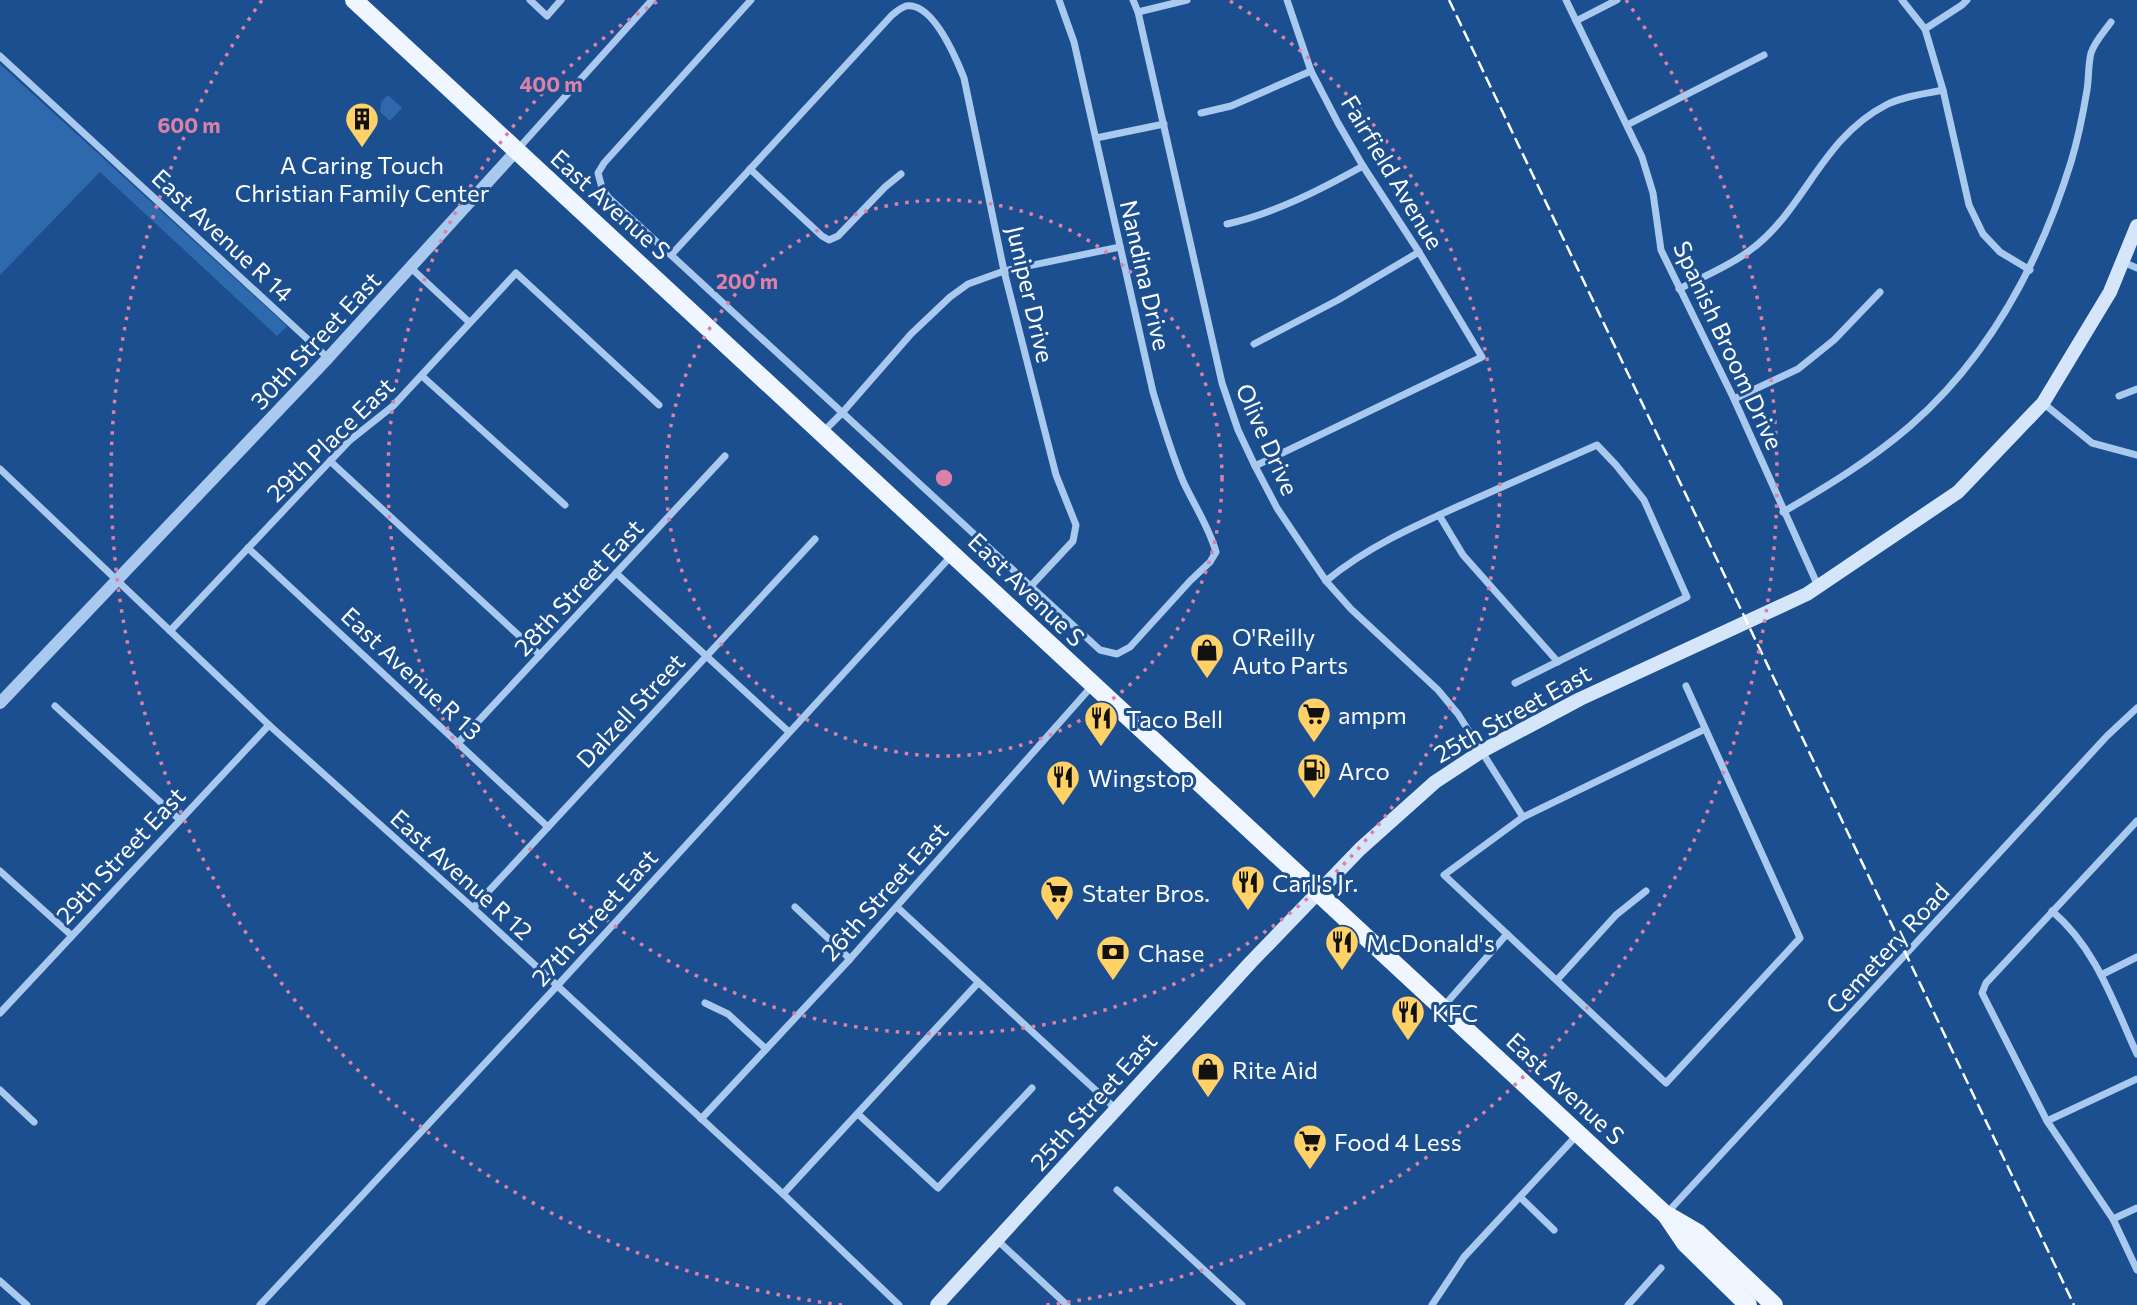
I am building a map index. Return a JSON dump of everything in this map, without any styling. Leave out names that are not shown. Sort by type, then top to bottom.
[{"type":"main road","name":"East Avenue S","points":[[354,0],[1666,1215],[1685,1243],[1748,1305]]},
{"type":"main road","name":"25th Street East","points":[[937,1305],[1251,962],[1360,849],[1435,782],[1482,751],[1580,699],[1807,594],[1958,492],[2043,403],[2110,292],[2122,262],[2133,247],[2137,226]]},
{"type":"main road","name":"East Avenue S","points":[[1666,1215],[1698,1233],[1774,1305]]},
{"type":"street","points":[[530,0],[547,16],[561,0]]},
{"type":"street","name":"30th Street East","points":[[0,702],[328,358],[653,0]]},
{"type":"street","name":"East Avenue S","points":[[751,0],[604,163],[598,173],[601,188],[1030,587],[1100,650],[1116,654]]},
{"type":"street","name":"Nandina Drive","points":[[1059,0],[1074,42],[1153,392],[1168,443],[1201,520],[1211,535],[1216,552],[1210,562],[1130,647],[1116,654]]},
{"type":"street","name":"Olive Drive","points":[[1133,0],[1138,12],[1222,383],[1238,430],[1255,467],[1277,508],[1326,580],[1352,609],[1438,690],[1458,714],[1523,817]]},
{"type":"street","points":[[1138,12],[1187,0]]},
{"type":"street","name":"Fairfield Avenue","points":[[1255,467],[1482,357],[1363,166],[1311,71],[1287,0]]},
{"type":"street","name":"Spanish Broom Drive","points":[[1566,0],[1642,158],[1653,193],[1661,250],[1734,399],[1818,587]]},
{"type":"street","points":[[1576,21],[1617,0]]},
{"type":"street","points":[[1902,0],[1925,29],[1943,90],[1969,205],[1978,225],[2000,252],[2030,270]]},
{"type":"street","points":[[1925,29],[1967,0]]},
{"type":"street","name":"Juniper Drive","points":[[750,169],[902,7],[915,6],[940,30],[954,53],[964,78],[1004,271],[1056,475],[1076,525],[1073,541],[1030,587]]},
{"type":"street","points":[[1783,512],[1847,474],[1910,426],[1935,403],[2005,314],[2030,270],[2054,217],[2073,158],[2087,89],[2091,53],[2111,22]]},
{"type":"street","points":[[1627,125],[1764,55]]},
{"type":"street","name":"East Avenue R 14","points":[[0,56],[328,358]]},
{"type":"street","points":[[1201,113],[1231,106],[1311,71]]},
{"type":"street","points":[[1679,289],[1750,251],[1773,229],[1827,154],[1854,126],[1888,104],[1943,90]]},
{"type":"street","points":[[1096,138],[1164,124]]},
{"type":"street","points":[[1227,224],[1255,217],[1326,186],[1363,166]]},
{"type":"street","points":[[671,255],[750,169],[829,240],[838,236],[901,173]]},
{"type":"street","points":[[822,432],[911,334],[968,284],[1004,271],[1120,247]]},
{"type":"street","points":[[1254,344],[1338,300],[1419,252]]},
{"type":"street","points":[[2122,262],[2137,268]]},
{"type":"street","points":[[411,268],[469,322]]},
{"type":"street","name":"29th Place East","points":[[170,631],[349,441],[393,406],[422,376],[516,273],[659,405]]},
{"type":"street","points":[[1734,399],[1798,369],[1834,340],[1880,292]]},
{"type":"street","points":[[422,376],[565,505]]},
{"type":"street","points":[[2119,396],[2137,389]]},
{"type":"street","points":[[2043,403],[2092,443],[2137,454]]},
{"type":"street","points":[[1326,580],[1375,547],[1439,515],[1597,445],[1644,500],[1687,597],[1515,683]]},
{"type":"street","name":"28th Street East","points":[[458,743],[725,456]]},
{"type":"street","points":[[330,461],[540,655]]},
{"type":"street","name":"East Avenue R 12","points":[[0,469],[269,724],[783,1194],[899,1305]]},
{"type":"street","points":[[1439,515],[1463,555],[1558,662]]},
{"type":"street","name":"Dalzell Street","points":[[472,908],[815,539]]},
{"type":"street","name":"East Avenue R 13","points":[[248,548],[548,827]]},
{"type":"street","name":"27th Street East","points":[[260,1305],[954,553]]},
{"type":"street","points":[[616,573],[789,733]]},
{"type":"street","name":"26th Street East","points":[[701,1119],[897,907],[1093,686]]},
{"type":"street","points":[[1686,686],[1800,938],[1666,1083],[1444,875],[1523,817],[1704,729]]},
{"type":"street","points":[[55,706],[180,820]]},
{"type":"street","name":"Cemetery Road","points":[[1666,1215],[2107,736],[2137,708]]},
{"type":"street","name":"29th Street East","points":[[0,1013],[269,724]]},
{"type":"street","points":[[2137,821],[1986,983],[1982,993],[2047,1121],[2113,1219],[2137,1270]]},
{"type":"street","points":[[0,871],[71,935]]},
{"type":"street","points":[[1557,980],[1616,915],[1646,891]]},
{"type":"street","points":[[795,907],[850,958]]},
{"type":"street","points":[[897,907],[1116,1110]]},
{"type":"street","points":[[2052,911],[2080,940],[2101,975],[2137,1054]]},
{"type":"street","points":[[1443,1007],[1507,934]]},
{"type":"street","points":[[2101,975],[2137,957]]},
{"type":"street","points":[[783,1194],[978,983]]},
{"type":"street","points":[[705,1003],[728,1014],[766,1049]]},
{"type":"street","points":[[2047,1121],[2137,1079]]},
{"type":"street","points":[[858,1114],[938,1188],[1032,1088]]},
{"type":"street","points":[[0,1090],[34,1122]]},
{"type":"street","points":[[1432,1305],[1464,1257],[1578,1133]]},
{"type":"street","points":[[1117,1190],[1242,1305]]},
{"type":"street","points":[[1521,1198],[1554,1230]]},
{"type":"street","points":[[2113,1219],[2137,1208]]},
{"type":"street","points":[[997,1240],[1067,1305]]},
{"type":"street","points":[[1628,1305],[1661,1268]]},
{"type":"street","points":[[0,1280],[27,1305]]},
{"type":"shaded area","points":[[0,64],[287,326],[277,336],[100,172],[0,275]]},
{"type":"shaded area","points":[[388,95],[402,108],[390,121],[380,112],[381,102]]},
{"type":"railway","points":[[1449,0],[2074,1305]]},
{"type":"place","name":"A Caring Touch Christian Family Center","points":[[362,149]]},
{"type":"place","name":"O'Reilly Auto Parts","points":[[1207,680]]},
{"type":"place","name":"ampm","points":[[1314,744]]},
{"type":"place","name":"Taco Bell","points":[[1101,748]]},
{"type":"place","name":"Arco","points":[[1314,800]]},
{"type":"place","name":"Wingstop","points":[[1063,807]]},
{"type":"place","name":"Carl's Jr.","points":[[1248,912]]},
{"type":"place","name":"Stater Bros.","points":[[1057,922]]},
{"type":"place","name":"McDonald's","points":[[1342,972]]},
{"type":"place","name":"Chase","points":[[1113,982]]},
{"type":"place","name":"KFC","points":[[1408,1042]]},
{"type":"place","name":"Rite Aid","points":[[1208,1099]]},
{"type":"place","name":"Food 4 Less","points":[[1310,1171]]}]
